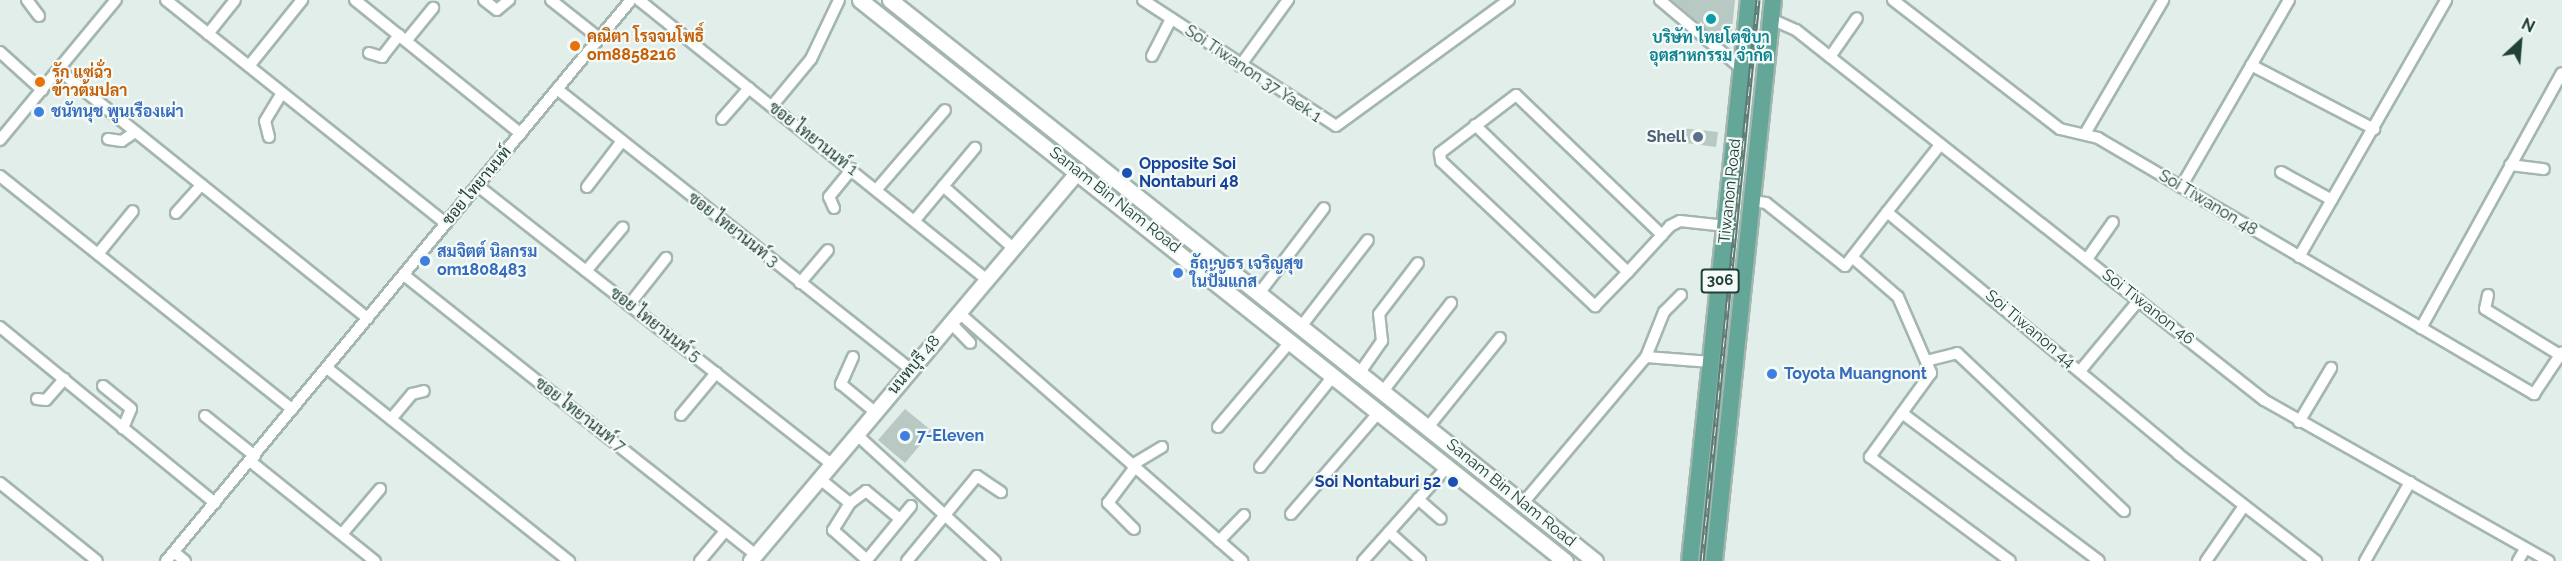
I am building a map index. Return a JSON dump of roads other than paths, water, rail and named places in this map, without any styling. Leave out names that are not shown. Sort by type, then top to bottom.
[{"type":"main road","name":"Sanam Bin Nam Road","points":[[860,0],[1079,171],[1565,561]]},
{"type":"main road","name":"Sanam Bin Nam Road","points":[[890,0],[1303,324],[1595,561]]},
{"type":"main road","name":"Tiwanon Road","points":[[1690,561],[1749,0]]},
{"type":"main road","name":"Tiwanon Road","points":[[1714,561],[1773,0]]},
{"type":"main road","points":[[1744,48],[1767,51]]},
{"type":"main road","points":[[1079,171],[1090,157]]},
{"type":"street","points":[[27,0],[39,16]]},
{"type":"street","points":[[166,0],[445,223]]},
{"type":"street","points":[[208,34],[236,0]]},
{"type":"street","points":[[249,66],[302,0]]},
{"type":"street","points":[[355,0],[521,134]]},
{"type":"street","points":[[484,0],[497,10],[509,0]]},
{"type":"street","points":[[551,0],[599,38]]},
{"type":"street","name":"ซอย ไทยานนท์","points":[[166,561],[631,0]]},
{"type":"street","name":"ซอย ไทยานนท์ 1","points":[[639,0],[877,189],[986,279]]},
{"type":"street","points":[[771,106],[811,59],[839,0]]},
{"type":"street","points":[[1240,66],[1288,0]]},
{"type":"street","name":"Soi Tiwanon 37 Yaek 1","points":[[1149,2],[1240,66],[1336,126],[1509,0]]},
{"type":"street","points":[[1660,0],[1742,69]]},
{"type":"street","name":"Soi Tiwanon 48","points":[[1893,0],[2060,129],[2086,132],[2534,394],[2561,353]]},
{"type":"street","points":[[2086,132],[2163,0]]},
{"type":"street","points":[[2181,187],[2289,0]]},
{"type":"street","points":[[2299,257],[2446,0]]},
{"type":"street","points":[[0,140],[60,71],[110,2]]},
{"type":"street","points":[[369,53],[382,57],[433,8]]},
{"type":"street","points":[[1830,57],[1857,18]]},
{"type":"street","points":[[1152,56],[1171,19]]},
{"type":"street","name":"Soi Tiwanon 46","points":[[1771,19],[1789,25],[2139,300],[2299,422],[2550,561]]},
{"type":"street","points":[[0,52],[42,90]]},
{"type":"street","points":[[2251,65],[2374,129]]},
{"type":"street","points":[[60,71],[368,319]]},
{"type":"street","points":[[2421,328],[2510,165],[2557,91],[2562,73]]},
{"type":"street","points":[[722,119],[749,88]]},
{"type":"street","name":"ซอย ไทยานนท์ 3","points":[[557,89],[910,369]]},
{"type":"street","points":[[269,137],[265,121],[282,93]]},
{"type":"street","points":[[1662,235],[1516,94],[1440,153],[1442,161],[1595,306],[1662,235],[1680,221],[1726,226]]},
{"type":"street","points":[[877,189],[945,110]]},
{"type":"street","points":[[1475,125],[1628,272]]},
{"type":"street","points":[[108,139],[122,141],[135,132]]},
{"type":"street","points":[[587,187],[622,141]]},
{"type":"street","points":[[1752,201],[1766,203],[1845,266],[1940,145]]},
{"type":"street","points":[[915,220],[975,148]]},
{"type":"street","points":[[2510,165],[2544,170]]},
{"type":"street","points":[[834,208],[830,197],[852,169]]},
{"type":"street","name":"นนทบุรี 48","points":[[754,558],[910,369],[1079,171]]},
{"type":"street","points":[[2281,172],[2332,200]]},
{"type":"street","points":[[0,176],[292,409]]},
{"type":"street","points":[[176,213],[201,184]]},
{"type":"street","name":"ซอย ไทยานนท์ 5","points":[[478,186],[832,465]]},
{"type":"street","points":[[943,186],[1013,248]]},
{"type":"street","points":[[1261,291],[1324,208]]},
{"type":"street","points":[[98,254],[133,211]]},
{"type":"street","name":"Soi Tiwanon 44","points":[[1887,212],[2244,506],[2316,561]]},
{"type":"street","points":[[2087,259],[2113,222]]},
{"type":"street","points":[[586,271],[623,228]]},
{"type":"street","points":[[1303,324],[1368,240]]},
{"type":"street","points":[[800,283],[828,250]]},
{"type":"street","points":[[1852,257],[1898,297],[1931,373],[1870,457],[2010,561]]},
{"type":"street","points":[[629,305],[666,258]]},
{"type":"street","points":[[1360,371],[1382,340],[1379,314],[1419,263]]},
{"type":"street","name":"ซอย ไทยานนท์ 7","points":[[404,275],[725,531],[754,558]]},
{"type":"street","points":[[1523,503],[1646,357],[1664,312],[1681,295]]},
{"type":"street","points":[[2488,295],[2485,309],[2561,353]]},
{"type":"street","points":[[2080,371],[2139,300]]},
{"type":"street","points":[[1384,390],[1451,303]]},
{"type":"street","points":[[954,317],[970,343]]},
{"type":"street","points":[[954,317],[1133,466],[1242,561]]},
{"type":"street","points":[[0,327],[215,503]]},
{"type":"street","points":[[1429,426],[1500,338]]},
{"type":"street","points":[[1218,427],[1291,341]]},
{"type":"street","points":[[1926,361],[1957,353],[2124,511]]},
{"type":"street","points":[[853,357],[841,384],[875,412]]},
{"type":"street","points":[[1646,357],[1711,362]]},
{"type":"street","points":[[327,368],[569,561]]},
{"type":"street","points":[[2299,422],[2331,368]]},
{"type":"street","points":[[681,415],[716,374]]},
{"type":"street","points":[[1260,467],[1335,375]]},
{"type":"street","points":[[37,399],[46,400],[63,379]]},
{"type":"street","points":[[104,386],[131,409],[123,428]]},
{"type":"street","points":[[391,419],[412,394],[424,391]]},
{"type":"street","points":[[1291,514],[1380,411]]},
{"type":"street","points":[[1902,413],[2100,561]]},
{"type":"street","points":[[205,416],[375,561]]},
{"type":"street","points":[[856,435],[995,561]]},
{"type":"street","points":[[1134,529],[1109,508],[1108,503],[1133,466],[1162,447]]},
{"type":"street","points":[[1363,561],[1448,466]]},
{"type":"street","points":[[907,561],[977,476],[1001,492]]},
{"type":"street","points":[[820,479],[850,503]]},
{"type":"street","points":[[2365,561],[2410,482]]},
{"type":"street","points":[[0,483],[97,561]]},
{"type":"street","points":[[342,534],[380,489]]},
{"type":"street","points":[[900,519],[867,491],[850,503],[833,530],[866,560],[911,506]]},
{"type":"street","points":[[1418,499],[1441,519]]},
{"type":"street","points":[[2206,561],[2244,506]]},
{"type":"street","points":[[1219,541],[1244,515]]},
{"type":"street","points":[[700,561],[725,531]]},
{"type":"street","points":[[1389,532],[1420,560]]},
{"type":"street","points":[[2518,561],[2525,549]]},
{"type":"street","points":[[174,552],[185,561]]},
{"type":"railway","points":[[1702,561],[1758,0]]},
{"type":"place","name":"บริษัท ไทยโตชิบา อุตสาหกรรม จำกัด","points":[[1711,19]]},
{"type":"place","name":"คณิตา โรจจนโพธิ์ om8858216","points":[[575,46]]},
{"type":"place","name":"รัก แซ่ฉั่ว ข้าวต้มปลา","points":[[40,82]]},
{"type":"place","name":"ชนัทนุช พูนเรืองเผ่า","points":[[39,112]]},
{"type":"place","name":"Shell","points":[[1698,137]]},
{"type":"place","name":"Opposite Soi Nontaburi 48","points":[[1127,173]]},
{"type":"place","name":"สมจิตต์ นิลกรม om1808483","points":[[425,261]]},
{"type":"place","name":"ธัญญธร เจริญสุข ในปั้มแกส","points":[[1178,273]]},
{"type":"place","name":"Toyota Muangnont","points":[[1772,374]]},
{"type":"place","name":"7-Eleven","points":[[905,436]]},
{"type":"place","name":"Soi Nontaburi 52","points":[[1453,482]]}]
